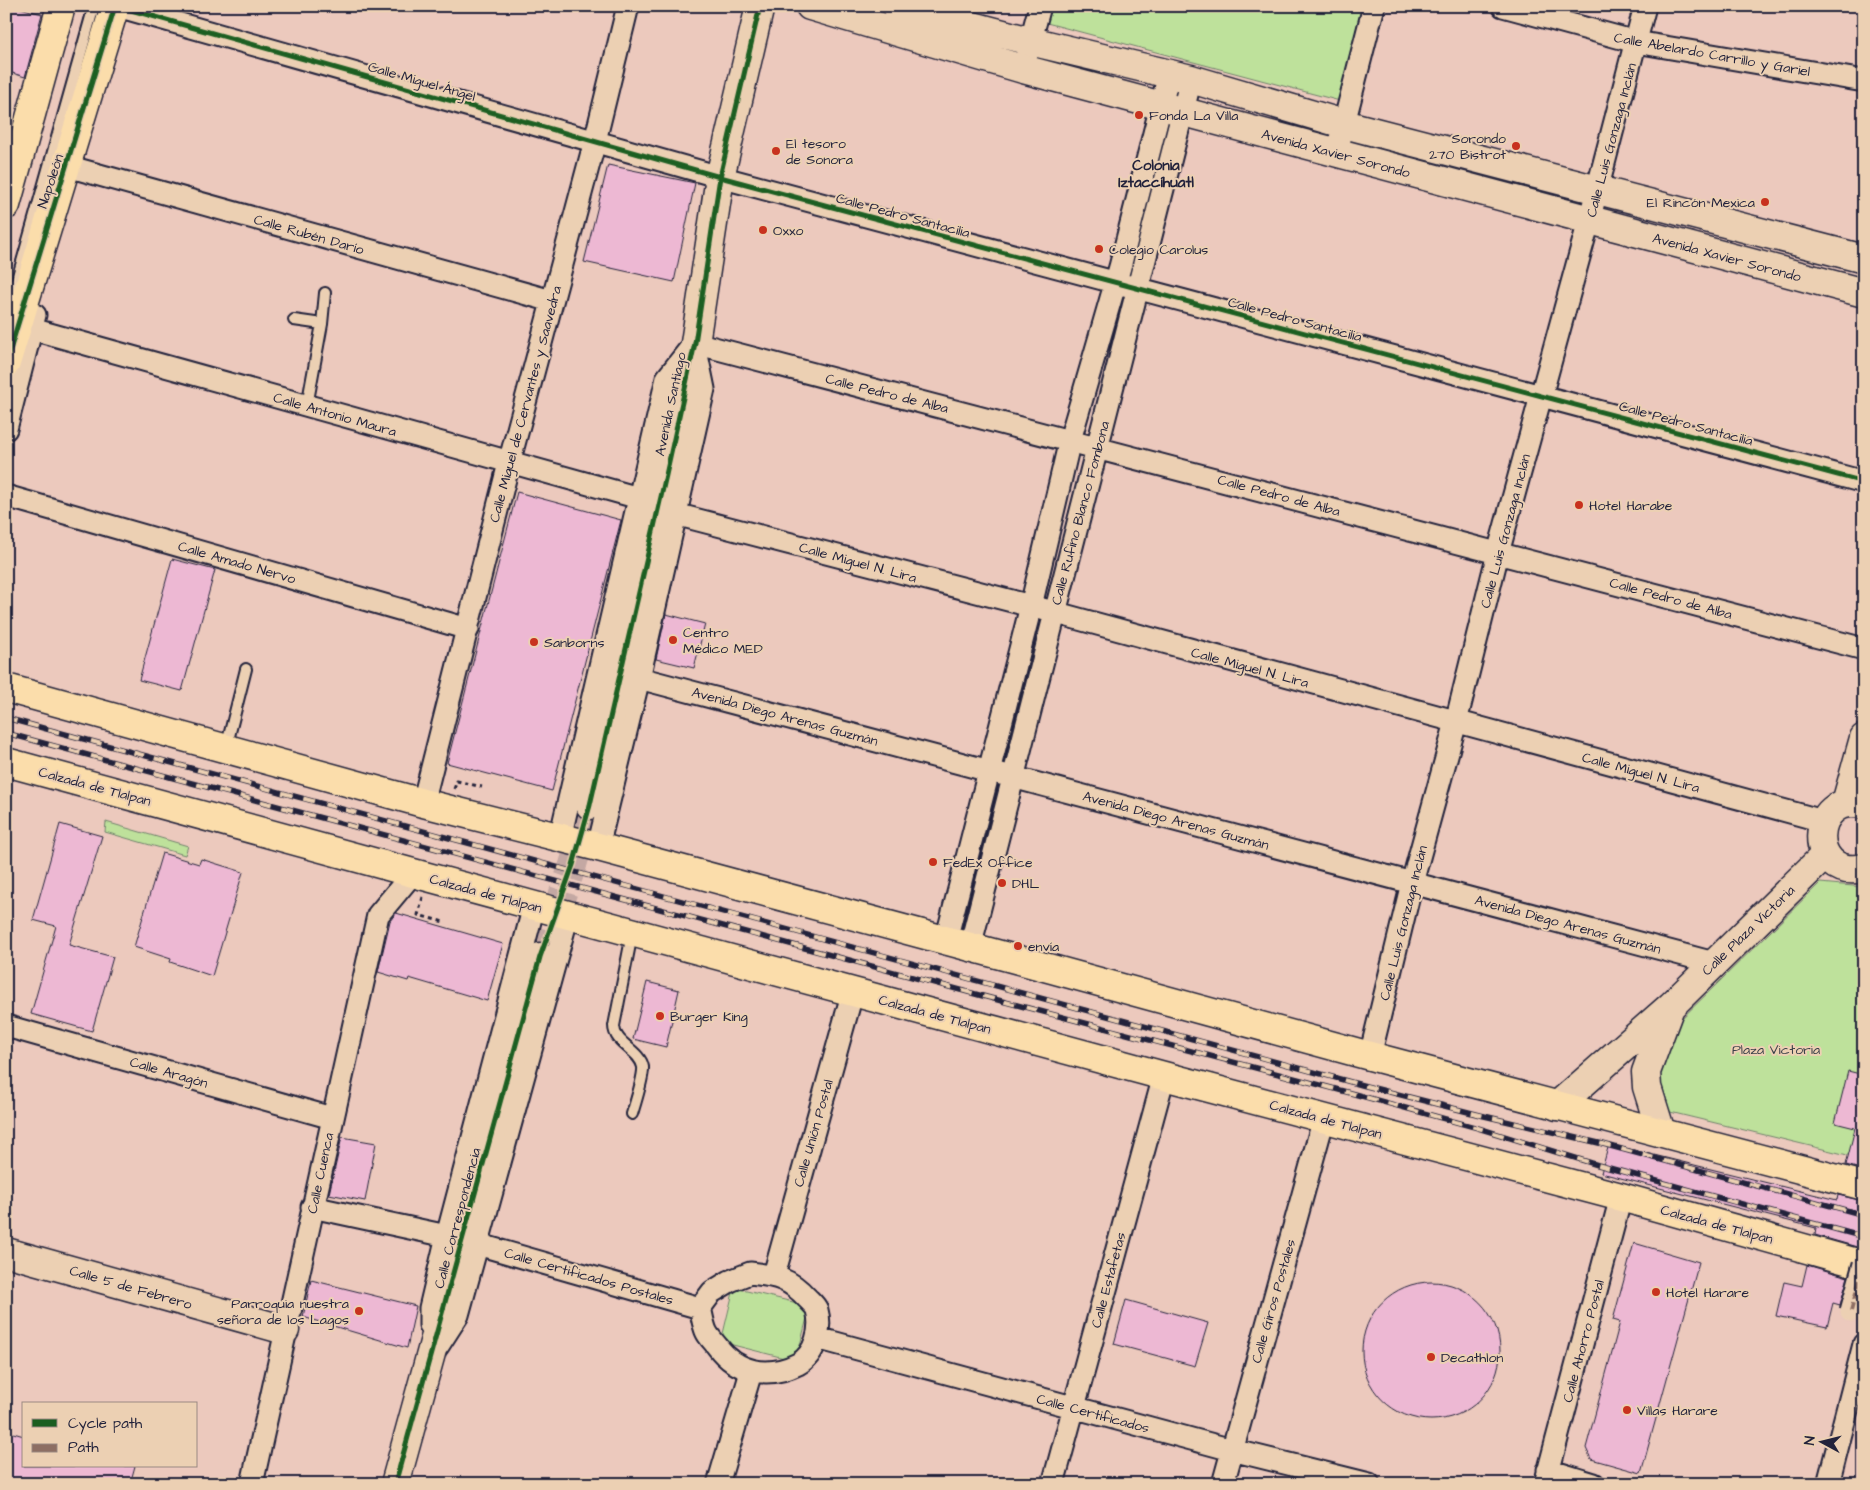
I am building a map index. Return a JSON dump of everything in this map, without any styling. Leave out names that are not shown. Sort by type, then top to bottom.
[{"type":"main road","points":[[6,205],[61,6]]},
{"type":"main road","name":"Napoleón","points":[[6,364],[116,6]]},
{"type":"main road","points":[[6,688],[423,803],[598,847],[1370,1056],[1864,1186]]},
{"type":"main road","name":"Calzada de Tlalpan","points":[[6,762],[1864,1264]]},
{"type":"street","name":"Calle Miguel Ángel","points":[[116,6],[720,177]]},
{"type":"street","name":"Calle Miguel de Cervantes y Saavedra","points":[[423,803],[509,463],[595,141],[628,6]]},
{"type":"street","name":"Avenida Santiago","points":[[590,805],[666,475],[694,343],[720,177],[760,6]]},
{"type":"street","name":"Avenida Xavier Sorondo","points":[[810,6],[1023,69],[1864,294]]},
{"type":"street","points":[[897,6],[1030,41],[1180,77],[1344,124],[1864,259]]},
{"type":"street","points":[[1023,69],[1040,6]]},
{"type":"street","points":[[1336,153],[1374,6]]},
{"type":"street","name":"Calle Abelardo Carrillo y Gariel","points":[[1503,6],[1636,42],[1864,81]]},
{"type":"street","name":"Calle Luis Gonzaga Inclán","points":[[1370,1056],[1412,883],[1456,722],[1498,553],[1589,221],[1645,6]]},
{"type":"street","name":"Calle Rufino Blanco Fombona","points":[[958,944],[988,770],[1031,606],[1070,440],[1115,284],[1172,108],[1180,77]]},
{"type":"street","name":"Calle Rufino Blanco Fombona","points":[[958,944],[1014,777],[1138,290],[1172,108]]},
{"type":"street","points":[[6,178],[12,161],[9,153]]},
{"type":"street","name":"Calle Rubén Darío","points":[[67,166],[552,301]]},
{"type":"street","name":"Calle Pedro Santacilia","points":[[720,177],[1115,284],[1864,482]]},
{"type":"street","name":"Napoleón","points":[[6,429],[32,329],[49,220]]},
{"type":"street","name":"Calle Antonio Maura","points":[[32,329],[639,498]]},
{"type":"street","name":"Avenida Santiago","points":[[560,838],[667,378],[694,343]]},
{"type":"street","name":"Avenida Santiago","points":[[598,847],[639,678],[704,389],[694,343]]},
{"type":"street","name":"Calle Pedro de Alba","points":[[694,343],[1098,447],[1864,649]]},
{"type":"street","name":"Calle Amado Nervo","points":[[6,496],[468,629]]},
{"type":"street","name":"Calle Miguel N. Lira","points":[[675,514],[1031,606],[1054,614],[1823,821]]},
{"type":"street","name":"Avenida Diego Arenas Guzmán","points":[[639,678],[1714,963]]},
{"type":"street","points":[[1864,738],[1855,804],[1832,810],[1823,821],[1820,839],[1826,855],[1833,864],[1844,869],[1855,870],[1864,868]]},
{"type":"street","name":"Calle Plaza Victoria","points":[[1557,1106],[1671,1006],[1826,855]]},
{"type":"street","name":"Calle Cuenca","points":[[252,1484],[378,915],[421,875]]},
{"type":"street","name":"Calle Correspondencia","points":[[430,1358],[430,1308],[447,1236],[534,906]]},
{"type":"street","name":"Calle Correspondencia","points":[[430,1358],[458,1315],[568,915]]},
{"type":"street","name":"Calle Correspondencia","points":[[395,1484],[540,958]]},
{"type":"street","name":"Calle Unión Postal","points":[[774,1275],[853,991]]},
{"type":"street","name":"Calle Plaza Victoria","points":[[1661,1132],[1647,1087],[1646,1072],[1671,1006]]},
{"type":"street","name":"Calle Aragón","points":[[6,1026],[332,1118]]},
{"type":"street","name":"Calle Estafetas","points":[[1054,1484],[1164,1076]]},
{"type":"street","name":"Calle Giros Postales","points":[[1223,1484],[1324,1118]]},
{"type":"street","name":"Calle Ahorro Postal","points":[[1546,1477],[1620,1197]]},
{"type":"street","points":[[312,1207],[447,1236]]},
{"type":"street","name":"Calle Certificados Postales","points":[[477,1244],[700,1308]]},
{"type":"street","name":"Calle 5 de Febrero","points":[[6,1252],[285,1330]]},
{"type":"street","points":[[1851,1311],[1864,1264]]},
{"type":"street","points":[[750,1273],[774,1275],[787,1281],[801,1292],[816,1308],[819,1324],[817,1338],[811,1351],[799,1364],[776,1371],[751,1372],[733,1364],[720,1351],[706,1331],[700,1308],[712,1292],[730,1281],[750,1273]]},
{"type":"street","name":"Calle Certificados","points":[[817,1338],[1232,1450],[1370,1484]]},
{"type":"street","points":[[1828,1484],[1864,1344]]},
{"type":"street","points":[[718,1484],[751,1372]]},
{"type":"street","points":[[1546,1477],[1594,1484]]},
{"type":"lane","points":[[6,317],[94,6]]},
{"type":"lane","points":[[307,406],[322,324],[325,293]]},
{"type":"lane","points":[[294,320],[322,324]]},
{"type":"lane","points":[[226,749],[246,670]]},
{"type":"lane","points":[[632,1114],[643,1067],[638,1058],[616,1035],[614,1026],[633,932]]},
{"type":"path","points":[[421,875],[418,915],[444,922]]},
{"type":"green space","points":[[1048,6],[1365,6],[1340,101],[1043,22]]},
{"type":"green space","points":[[106,822],[188,846],[185,855],[105,832]]},
{"type":"green space","name":"Plaza Victoria","points":[[1820,883],[1864,887],[1864,1159],[1666,1111],[1655,1067],[1672,1028]]},
{"type":"green space","points":[[734,1288],[810,1306],[796,1361],[721,1342]]},
{"type":"building","points":[[6,6],[13,6],[42,14],[25,77],[6,71]]},
{"type":"building","points":[[608,165],[695,183],[674,282],[584,262]]},
{"type":"building","name":"Sanborns","points":[[517,492],[621,520],[552,791],[447,763]]},
{"type":"building","points":[[172,559],[215,570],[182,691],[139,680]]},
{"type":"building","name":"Centro Médico MED","points":[[666,614],[705,624],[694,668],[656,659]]},
{"type":"building","points":[[60,824],[102,836],[69,945],[113,957],[92,1031],[31,1014],[56,926],[33,920]]},
{"type":"building","points":[[162,853],[199,864],[201,859],[243,872],[212,976],[170,962],[171,959],[134,947]]},
{"type":"building","points":[[396,913],[503,944],[487,1001],[409,978],[408,981],[378,972],[390,921]]},
{"type":"building","points":[[647,982],[679,990],[666,1047],[633,1039]]},
{"type":"building","points":[[1848,1071],[1864,1075],[1864,1170],[1846,1165],[1855,1128],[1835,1123]]},
{"type":"building","points":[[342,1137],[376,1143],[365,1201],[329,1194]]},
{"type":"building","points":[[1609,1144],[1837,1200],[1838,1195],[1864,1201],[1864,1249],[1815,1235],[1816,1228],[1601,1173]]},
{"type":"building","points":[[1634,1243],[1699,1262],[1641,1473],[1591,1459],[1586,1448],[1620,1322],[1613,1320]]},
{"type":"building","points":[[1807,1265],[1848,1277],[1840,1305],[1833,1303],[1827,1327],[1776,1316],[1784,1282],[1802,1286]]},
{"type":"building","name":"Parroquia nuestra señora de los Lagos","points":[[311,1280],[416,1306],[407,1348],[303,1317]]},
{"type":"building","name":"Decathlon","points":[[1431,1282],[1445,1283],[1458,1287],[1480,1302],[1495,1324],[1499,1337],[1499,1365],[1495,1378],[1480,1400],[1458,1415],[1445,1419],[1431,1420],[1417,1419],[1404,1415],[1382,1400],[1367,1378],[1363,1365],[1362,1351],[1363,1337],[1367,1324],[1382,1302],[1404,1287],[1417,1283]]},
{"type":"building","points":[[1126,1300],[1208,1323],[1195,1366],[1114,1344]]},
{"type":"building","points":[[6,1431],[22,1435],[22,1468],[134,1468],[130,1484],[6,1484]]},
{"type":"tunnel","points":[[540,957],[573,865],[590,805]]},
{"type":"railway","points":[[6,718],[1362,1085],[1603,1144],[1864,1215]]},
{"type":"railway","points":[[6,733],[1358,1095],[1478,1128],[1598,1165],[1864,1237]]},
{"type":"marked path","points":[[1851,1311],[1864,1264]]},
{"type":"cycle path","points":[[6,363],[115,6]]},
{"type":"cycle path","points":[[117,6],[720,177],[1864,482]]},
{"type":"cycle path","points":[[395,1484],[540,957],[573,865],[590,805],[695,343],[720,177],[760,6]]},
{"type":"place","name":"Fonda La Villa","points":[[1139,115]]},
{"type":"place","name":"Sorondo 270 Bistrot","points":[[1516,146]]},
{"type":"place","name":"El tesoro de Sonora","points":[[776,151]]},
{"type":"place","name":"El Rincón Mexica","points":[[1765,202]]},
{"type":"place","name":"Oxxo","points":[[763,230]]},
{"type":"place","name":"Colegio Carolus","points":[[1099,249]]},
{"type":"place","name":"Hotel Harabe","points":[[1579,505]]},
{"type":"place","name":"Centro Médico MED","points":[[673,640]]},
{"type":"place","name":"Sanborns","points":[[534,642]]},
{"type":"place","name":"FedEx Office","points":[[933,862]]},
{"type":"place","name":"DHL","points":[[1002,883]]},
{"type":"place","name":"envía","points":[[1018,946]]},
{"type":"place","name":"Burger King","points":[[660,1016]]},
{"type":"place","name":"Hotel Harare","points":[[1656,1292]]},
{"type":"place","name":"Parroquia nuestra señora de los Lagos","points":[[359,1311]]},
{"type":"place","name":"Decathlon","points":[[1431,1357]]},
{"type":"place","name":"Villas Harare","points":[[1627,1410]]},
{"type":"district","name":"Colonia Iztaccíhuatl","points":[[1156,174]]}]
